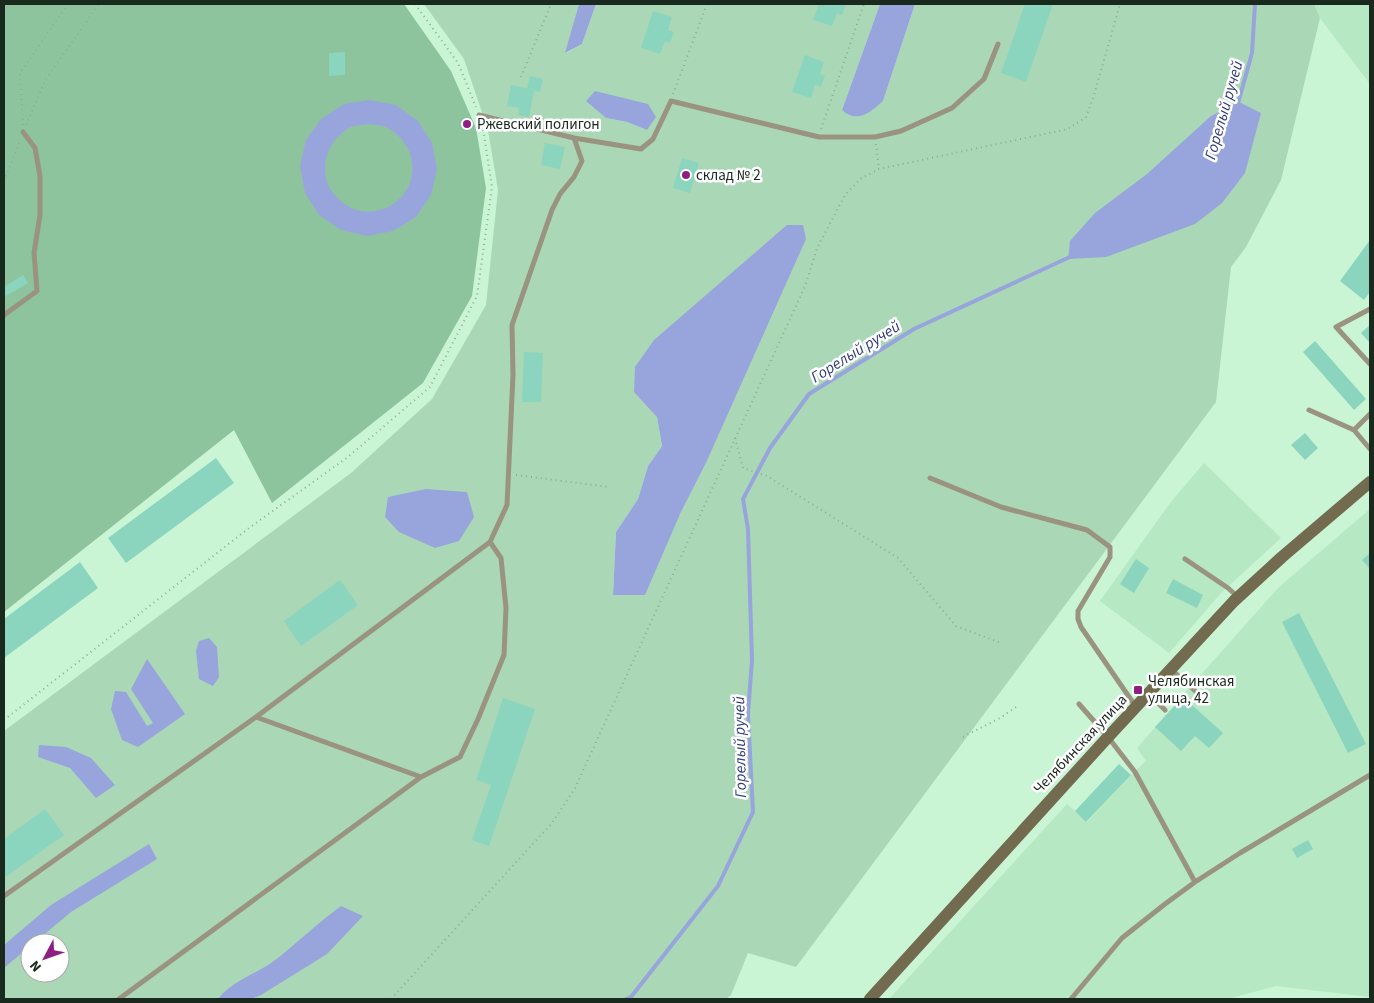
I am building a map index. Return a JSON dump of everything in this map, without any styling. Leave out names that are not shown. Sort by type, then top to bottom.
[{"type":"street","name":"Челябинская улица","points":[[870,999],[1148,693],[1238,597],[1370,482]]},
{"type":"lane","points":[[479,115],[574,138],[641,148],[653,139],[671,101],[819,137],[875,136],[901,131],[952,108],[984,78],[998,44]]},
{"type":"lane","points":[[4,314],[37,291],[34,253],[40,215],[40,176],[35,148],[24,132]]},
{"type":"lane","points":[[4,896],[256,717],[490,542],[507,504],[513,375],[512,325],[552,210],[560,194],[574,177],[582,161],[574,138]]},
{"type":"lane","points":[[1370,309],[1336,326],[1370,364]]},
{"type":"lane","points":[[1308,410],[1354,430],[1370,449]]},
{"type":"lane","points":[[1354,430],[1370,414]]},
{"type":"lane","points":[[930,478],[1001,507],[1087,530],[1110,547],[1110,557],[1078,611],[1078,620],[1136,707]]},
{"type":"lane","points":[[119,999],[421,777],[460,756],[478,719],[504,655],[506,608],[501,558],[490,542]]},
{"type":"lane","points":[[1185,559],[1238,597]]},
{"type":"lane","points":[[1171,669],[1204,699]]},
{"type":"lane","points":[[1148,693],[1165,710]]},
{"type":"lane","points":[[1079,704],[1135,772],[1195,882]]},
{"type":"lane","points":[[256,717],[421,777]]},
{"type":"lane","points":[[1072,999],[1122,938],[1165,904],[1240,853],[1370,775]]},
{"type":"path","points":[[24,132],[20,72],[68,4]]},
{"type":"path","points":[[4,181],[46,79],[99,4]]},
{"type":"path","points":[[4,720],[249,528],[348,457],[430,387],[477,296],[492,187],[484,134],[479,115],[458,63],[415,4]]},
{"type":"path","points":[[521,77],[552,4]]},
{"type":"path","points":[[671,101],[707,4]]},
{"type":"path","points":[[819,137],[864,4]]},
{"type":"path","points":[[391,999],[552,824],[574,788],[806,284],[817,248],[845,195],[860,179],[879,169],[1068,129],[1086,117],[1120,4]]},
{"type":"path","points":[[875,136],[879,169]]},
{"type":"path","points":[[736,438],[743,468],[767,476],[898,558],[956,626],[1001,643]]},
{"type":"path","points":[[508,474],[609,487]]},
{"type":"path","points":[[963,737],[1000,718],[1019,705]]},
{"type":"shaded area","points":[[4,4],[404,4],[451,71],[476,128],[486,188],[472,296],[423,383],[272,503],[234,430],[4,612]]},
{"type":"shaded area","points":[[424,4],[579,4],[566,53],[582,44],[596,4],[880,4],[842,110],[883,101],[915,4],[1314,4],[1320,18],[1281,180],[1246,247],[1231,267],[1216,402],[796,967],[748,953],[731,995],[726,999],[4,999],[4,731],[351,473],[432,399],[486,305],[498,190],[488,130],[464,59]],"holes":[[[595,91],[647,130],[627,122],[606,118]],[[657,417],[705,465],[680,514],[613,595],[616,532],[638,499],[648,466],[662,446]]]},
{"type":"shaded area","points":[[1314,4],[1370,4],[1370,84],[1320,18]]},
{"type":"shaded area","points":[[1204,463],[1281,538],[1221,593],[1169,653],[1100,601],[1170,503]]},
{"type":"shaded area","points":[[1370,509],[1370,997],[1276,986],[1228,999],[889,999],[1067,804],[1087,822],[1146,761],[1137,748],[1278,588]]},
{"type":"water","points":[[579,4],[596,4],[582,44],[565,53]]},
{"type":"water","points":[[880,4],[915,4],[883,101],[864,115],[853,116],[842,110]]},
{"type":"water","points":[[595,91],[648,104],[656,117],[647,130],[627,122],[606,118],[586,101]]},
{"type":"water","points":[[370,100],[396,105],[418,121],[432,143],[437,169],[431,195],[416,217],[393,231],[367,236],[341,230],[319,215],[305,193],[300,166],[306,140],[321,119],[344,104]],"holes":[[[370,124],[386,127],[400,138],[408,149],[412,162],[412,175],[408,187],[401,198],[389,206],[372,212],[364,212],[349,207],[335,195],[327,182],[325,166],[329,150],[338,137],[353,126]]]},
{"type":"water","points":[[1239,102],[1261,113],[1245,173],[1222,203],[1195,224],[1106,257],[1068,259],[1070,241],[1095,213],[1147,174],[1211,116]]},
{"type":"water","points":[[787,225],[803,225],[806,239],[645,595],[613,595],[616,532],[638,499],[648,466],[662,446],[657,417],[634,392],[635,367],[654,340]]},
{"type":"water","points":[[426,489],[467,492],[474,517],[459,541],[435,548],[399,532],[385,517],[388,497]]},
{"type":"water","points":[[209,638],[217,647],[219,677],[213,686],[199,679],[196,651],[199,641]]},
{"type":"water","points":[[147,659],[185,714],[138,747],[122,740],[111,709],[115,691],[126,692],[147,726],[153,723],[131,689]]},
{"type":"water","points":[[39,745],[66,747],[91,758],[115,785],[96,798],[70,768],[38,757]]},
{"type":"water","points":[[149,844],[157,859],[71,912],[46,933],[20,933],[20,954],[4,968],[4,945],[51,905]]},
{"type":"water","points":[[341,906],[363,916],[327,954],[261,995],[251,999],[218,999],[231,987],[278,958]]},
{"type":"building","points":[[819,4],[846,4],[842,15],[837,13],[832,26],[813,20]]},
{"type":"building","points":[[1025,4],[1053,4],[1026,82],[1001,73]]},
{"type":"building","points":[[653,11],[672,17],[668,30],[674,32],[670,43],[665,41],[660,54],[641,48]]},
{"type":"building","points":[[345,52],[345,75],[329,76],[329,53]]},
{"type":"building","points":[[805,55],[824,62],[820,74],[825,76],[821,87],[815,85],[811,98],[792,92]]},
{"type":"building","points":[[530,76],[543,79],[540,92],[534,91],[529,117],[518,115],[519,108],[507,106],[511,85],[527,88]]},
{"type":"building","points":[[545,143],[565,147],[560,169],[541,165]]},
{"type":"building","name":"склад № 2","points":[[682,158],[699,163],[690,193],[673,188]]},
{"type":"building","points":[[1370,240],[1370,292],[1364,300],[1340,281]]},
{"type":"building","points":[[23,275],[28,283],[4,297],[4,287]]},
{"type":"building","points":[[1370,325],[1370,343],[1361,333]]},
{"type":"building","points":[[1315,341],[1366,399],[1354,410],[1303,352]]},
{"type":"building","points":[[524,352],[543,353],[541,402],[522,402]]},
{"type":"building","points":[[1305,433],[1318,448],[1305,460],[1291,445]]},
{"type":"building","points":[[216,458],[234,483],[126,563],[108,538]]},
{"type":"building","points":[[1370,553],[1370,569],[1362,560]]},
{"type":"building","points":[[1136,559],[1149,568],[1134,593],[1120,584]]},
{"type":"building","points":[[80,562],[98,588],[4,658],[4,619]]},
{"type":"building","points":[[1173,579],[1203,595],[1197,608],[1166,593]]},
{"type":"building","points":[[340,580],[358,605],[301,646],[284,621]]},
{"type":"building","points":[[1299,613],[1366,744],[1348,753],[1282,622]]},
{"type":"building","points":[[1183,697],[1223,733],[1209,748],[1195,736],[1181,751],[1155,727]]},
{"type":"building","points":[[503,698],[535,709],[489,846],[472,840],[491,785],[476,780]]},
{"type":"building","points":[[1119,764],[1131,775],[1086,822],[1075,811]]},
{"type":"building","points":[[45,809],[64,835],[4,878],[4,839]]},
{"type":"building","points":[[1308,840],[1313,849],[1297,858],[1292,849]]},
{"type":"waterway","name":"Горелый ручей","points":[[1237,107],[1252,53],[1255,4]]},
{"type":"waterway","name":"Горелый ручей","points":[[626,999],[631,997],[718,886],[753,812],[748,714],[752,660],[748,529],[743,499],[770,448],[809,394],[914,329],[1072,256]]},
{"type":"place","name":"Ржевский полигон","points":[[467,124]]},
{"type":"place","name":"склад № 2","points":[[686,175]]},
{"type":"place","name":"Челябинская улица, 42","points":[[1138,690]]}]
